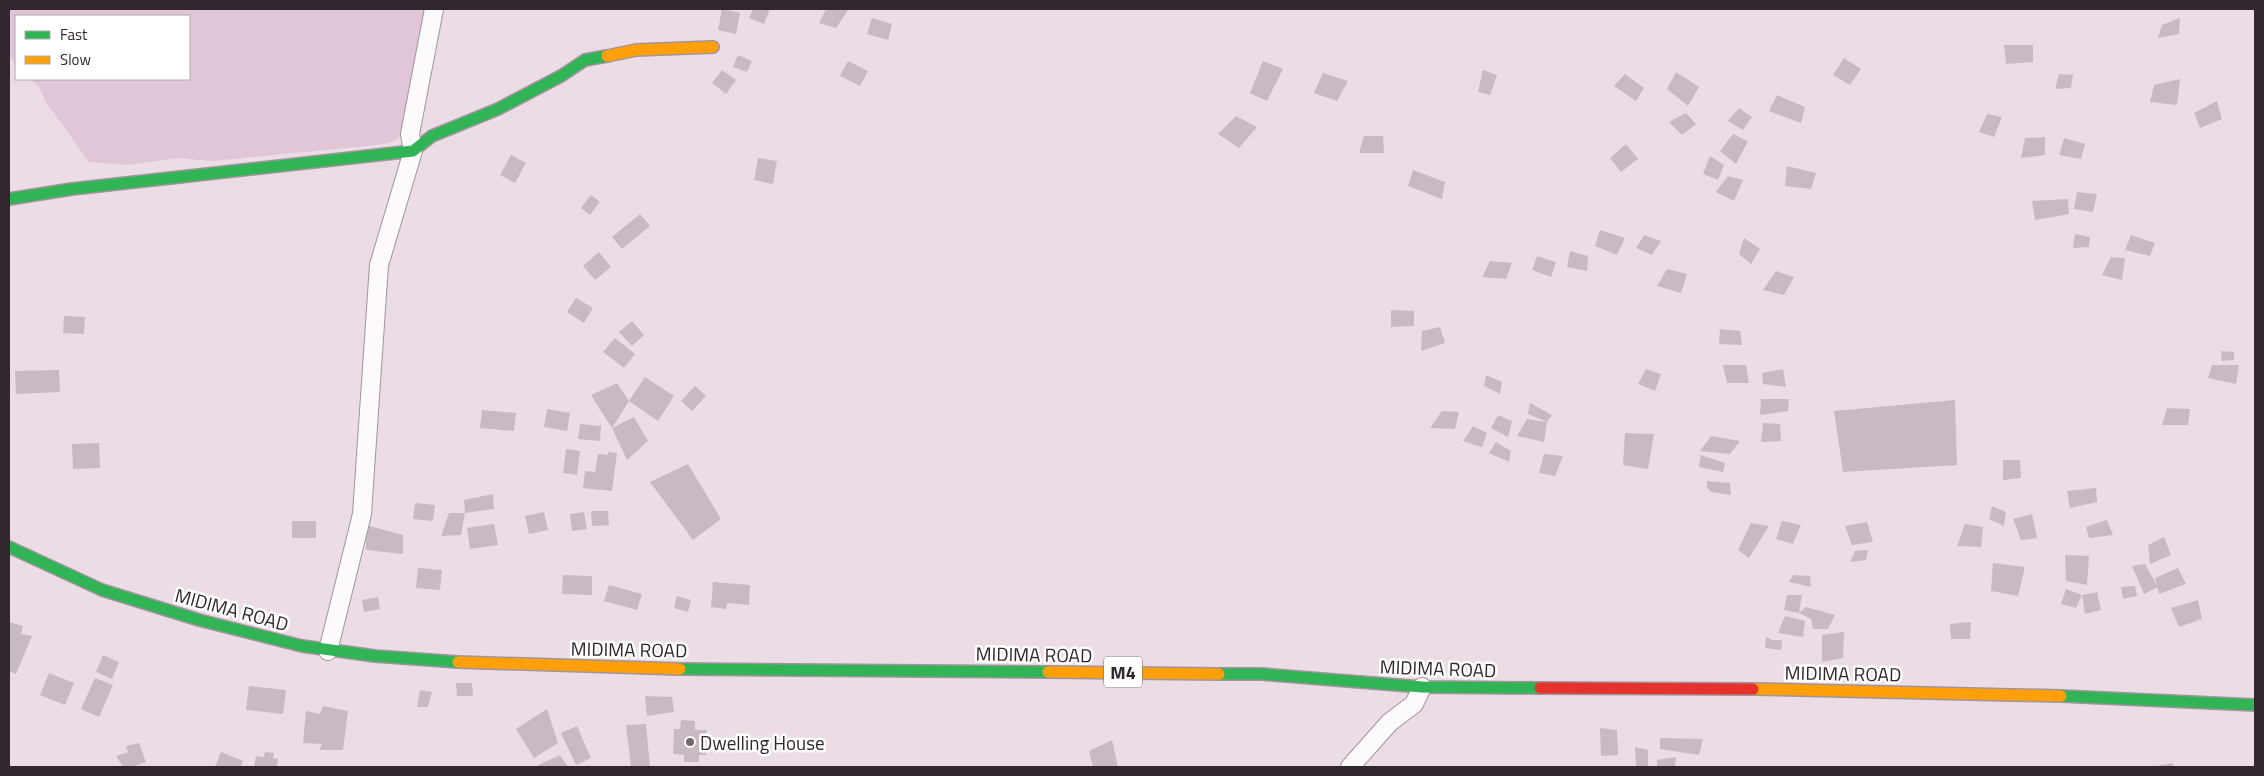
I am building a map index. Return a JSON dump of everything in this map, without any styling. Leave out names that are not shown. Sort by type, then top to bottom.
[{"type":"main road","points":[[9,199],[72,189],[413,151],[432,136],[498,109],[561,76],[585,60],[636,50],[712,47]]},
{"type":"main road","name":"MIDIMA ROAD","points":[[9,547],[102,590],[199,620],[328,651],[375,656],[504,664],[622,668],[1261,674],[1422,687],[1824,690],[2099,697],[2255,705]]},
{"type":"street","points":[[328,651],[362,514],[379,266],[413,151],[410,134],[434,9]]},
{"type":"street","points":[[1350,767],[1390,722],[1414,704],[1422,687]]},
{"type":"shaded area","points":[[9,9],[428,9],[406,126],[397,139],[386,144],[212,161],[177,158],[128,165],[89,162],[46,102],[39,87],[31,80],[190,80],[190,15],[15,15],[15,63],[9,54]]},
{"type":"building","points":[[722,9],[740,13],[736,34],[718,30]]},
{"type":"building","points":[[753,9],[770,9],[764,24],[749,18]]},
{"type":"building","points":[[826,9],[849,9],[836,28],[819,23]]},
{"type":"building","points":[[872,18],[892,24],[888,40],[867,34]]},
{"type":"building","points":[[2180,18],[2179,34],[2158,38],[2162,25]]},
{"type":"building","points":[[2004,45],[2033,45],[2033,62],[2006,64]]},
{"type":"building","points":[[738,55],[752,61],[747,72],[733,67]]},
{"type":"building","points":[[1844,58],[1861,69],[1850,85],[1833,75]]},
{"type":"building","points":[[848,61],[868,71],[860,86],[840,76]]},
{"type":"building","points":[[1263,61],[1283,69],[1267,101],[1250,93]]},
{"type":"building","points":[[722,70],[736,80],[726,94],[712,83]]},
{"type":"building","points":[[1483,70],[1497,75],[1490,95],[1478,92]]},
{"type":"building","points":[[1676,72],[1699,87],[1688,106],[1667,89]]},
{"type":"building","points":[[1323,73],[1348,81],[1337,101],[1314,93]]},
{"type":"building","points":[[1625,74],[1644,88],[1636,101],[1614,86]]},
{"type":"building","points":[[2059,74],[2073,75],[2071,88],[2055,89]]},
{"type":"building","points":[[2180,79],[2177,105],[2150,102],[2154,85]]},
{"type":"building","points":[[1777,95],[1805,107],[1801,123],[1769,111]]},
{"type":"building","points":[[2217,101],[2222,119],[2200,128],[2194,113]]},
{"type":"building","points":[[1739,108],[1752,117],[1743,130],[1728,121]]},
{"type":"building","points":[[1686,113],[1696,124],[1682,135],[1669,122]]},
{"type":"building","points":[[1987,114],[2002,117],[1994,137],[1979,132]]},
{"type":"building","points":[[1236,116],[1257,127],[1239,148],[1218,134]]},
{"type":"building","points":[[1733,134],[1748,141],[1736,164],[1720,151]]},
{"type":"building","points":[[1364,136],[1383,136],[1384,153],[1359,153]]},
{"type":"building","points":[[2045,137],[2045,155],[2021,158],[2025,138]]},
{"type":"building","points":[[2064,138],[2085,144],[2081,159],[2059,155]]},
{"type":"building","points":[[1626,144],[1638,159],[1621,172],[1610,158]]},
{"type":"building","points":[[511,155],[526,163],[515,183],[500,175]]},
{"type":"building","points":[[1710,156],[1724,165],[1718,180],[1703,174]]},
{"type":"building","points":[[758,158],[777,161],[773,184],[754,180]]},
{"type":"building","points":[[1787,166],[1816,173],[1811,189],[1785,186]]},
{"type":"building","points":[[1413,170],[1445,182],[1442,199],[1408,186]]},
{"type":"building","points":[[1728,176],[1743,180],[1734,201],[1716,192]]},
{"type":"building","points":[[2077,192],[2097,194],[2093,212],[2074,209]]},
{"type":"building","points":[[591,195],[600,202],[590,215],[581,208]]},
{"type":"building","points":[[2068,199],[2069,214],[2035,220],[2032,201]]},
{"type":"building","points":[[640,214],[650,226],[622,249],[612,237]]},
{"type":"building","points":[[1600,230],[1625,238],[1617,255],[1595,246]]},
{"type":"building","points":[[2075,234],[2090,237],[2089,247],[2073,248]]},
{"type":"building","points":[[1644,235],[1661,241],[1652,255],[1636,248]]},
{"type":"building","points":[[2131,235],[2155,243],[2150,256],[2125,250]]},
{"type":"building","points":[[1744,238],[1760,249],[1751,264],[1739,254]]},
{"type":"building","points":[[1570,251],[1588,256],[1587,271],[1567,267]]},
{"type":"building","points":[[599,252],[611,267],[595,280],[583,266]]},
{"type":"building","points":[[1537,256],[1556,262],[1551,277],[1532,270]]},
{"type":"building","points":[[2111,257],[2125,258],[2122,280],[2102,275]]},
{"type":"building","points":[[1490,261],[1512,263],[1506,279],[1482,277]]},
{"type":"building","points":[[1667,269],[1687,274],[1681,293],[1657,286]]},
{"type":"building","points":[[1776,271],[1794,277],[1784,295],[1763,290]]},
{"type":"building","points":[[576,298],[593,308],[584,323],[567,312]]},
{"type":"building","points":[[1391,310],[1414,311],[1414,326],[1391,327]]},
{"type":"building","points":[[64,316],[85,317],[84,334],[63,333]]},
{"type":"building","points":[[632,321],[644,335],[632,346],[619,332]]},
{"type":"building","points":[[1440,327],[1445,343],[1421,351],[1422,331]]},
{"type":"building","points":[[1720,329],[1740,331],[1742,345],[1719,344]]},
{"type":"building","points":[[615,338],[635,354],[624,368],[603,352]]},
{"type":"building","points":[[2221,351],[2234,352],[2234,360],[2222,361]]},
{"type":"building","points":[[1723,365],[1746,365],[1749,383],[1727,383]]},
{"type":"building","points":[[2212,365],[2239,365],[2236,384],[2208,378]]},
{"type":"building","points":[[1646,369],[1661,374],[1655,391],[1638,384]]},
{"type":"building","points":[[1783,369],[1786,387],[1763,384],[1762,373]]},
{"type":"building","points":[[59,370],[60,392],[16,394],[15,371]]},
{"type":"building","points":[[1486,375],[1502,382],[1500,394],[1484,386]]},
{"type":"building","points":[[645,377],[674,396],[658,421],[629,401]]},
{"type":"building","points":[[617,383],[629,401],[612,428],[591,395]]},
{"type":"building","points":[[695,386],[706,396],[692,411],[681,401]]},
{"type":"building","points":[[1761,399],[1789,399],[1788,411],[1760,415]]},
{"type":"building","points":[[1955,400],[1957,465],[1843,472],[1834,411]]},
{"type":"building","points":[[1530,403],[1552,415],[1547,422],[1528,414]]},
{"type":"building","points":[[2167,408],[2190,409],[2188,425],[2162,425]]},
{"type":"building","points":[[547,409],[570,413],[567,431],[544,427]]},
{"type":"building","points":[[482,410],[516,413],[514,431],[480,428]]},
{"type":"building","points":[[1442,411],[1459,412],[1455,429],[1430,428]]},
{"type":"building","points":[[1498,415],[1512,421],[1508,437],[1491,428]]},
{"type":"building","points":[[634,417],[648,441],[627,460],[612,428]]},
{"type":"building","points":[[1527,419],[1547,422],[1544,442],[1517,436]]},
{"type":"building","points":[[1763,423],[1780,424],[1781,441],[1761,442]]},
{"type":"building","points":[[580,424],[601,426],[600,441],[578,439]]},
{"type":"building","points":[[1473,426],[1487,433],[1482,447],[1463,441]]},
{"type":"building","points":[[1625,433],[1654,434],[1648,469],[1623,465]]},
{"type":"building","points":[[1711,436],[1740,441],[1730,454],[1700,451]]},
{"type":"building","points":[[1496,442],[1511,451],[1509,462],[1489,453]]},
{"type":"building","points":[[99,443],[100,468],[73,469],[72,444]]},
{"type":"building","points":[[566,449],[580,451],[577,475],[563,473]]},
{"type":"building","points":[[608,452],[617,453],[612,491],[583,488],[585,471],[595,472],[598,454],[608,455]]},
{"type":"building","points":[[1544,454],[1563,456],[1555,476],[1539,473]]},
{"type":"building","points":[[1701,455],[1725,463],[1723,472],[1699,467]]},
{"type":"building","points":[[2003,460],[2020,460],[2021,478],[2003,480]]},
{"type":"building","points":[[688,464],[721,519],[693,540],[650,482]]},
{"type":"building","points":[[1707,481],[1730,483],[1731,495],[1711,492],[1707,487]]},
{"type":"building","points":[[2096,488],[2097,502],[2070,508],[2067,491]]},
{"type":"building","points":[[493,494],[494,509],[465,513],[464,500]]},
{"type":"building","points":[[415,503],[435,505],[433,521],[413,519]]},
{"type":"building","points":[[1992,506],[2006,512],[2004,526],[1989,519]]},
{"type":"building","points":[[591,511],[608,511],[609,525],[592,526]]},
{"type":"building","points":[[544,512],[548,530],[529,534],[525,516]]},
{"type":"building","points":[[584,512],[587,529],[572,531],[570,514]]},
{"type":"building","points":[[449,513],[465,513],[461,535],[441,536]]},
{"type":"building","points":[[2032,514],[2037,538],[2021,540],[2013,519]]},
{"type":"building","points":[[2107,520],[2113,535],[2089,538],[2086,527]]},
{"type":"building","points":[[292,521],[316,521],[316,538],[292,538]]},
{"type":"building","points":[[1782,521],[1801,525],[1793,544],[1776,539]]},
{"type":"building","points":[[1867,522],[1873,542],[1852,545],[1845,526]]},
{"type":"building","points":[[1751,523],[1769,526],[1749,558],[1738,550]]},
{"type":"building","points":[[494,524],[498,545],[470,549],[467,528]]},
{"type":"building","points":[[1965,524],[1983,527],[1981,547],[1957,546]]},
{"type":"building","points":[[366,525],[403,535],[403,554],[366,550]]},
{"type":"building","points":[[2164,537],[2171,555],[2150,564],[2148,545]]},
{"type":"building","points":[[1868,550],[1866,560],[1850,562],[1855,551]]},
{"type":"building","points":[[2065,555],[2089,556],[2087,585],[2066,581]]},
{"type":"building","points":[[1993,563],[2025,567],[2018,596],[1991,591]]},
{"type":"building","points":[[2145,564],[2158,587],[2144,594],[2132,566]]},
{"type":"building","points":[[418,568],[442,570],[440,590],[416,588]]},
{"type":"building","points":[[2178,568],[2186,584],[2159,594],[2155,578]]},
{"type":"building","points":[[563,575],[592,576],[592,595],[562,594]]},
{"type":"building","points":[[1793,575],[1810,576],[1811,587],[1789,582]]},
{"type":"building","points":[[713,582],[750,585],[749,605],[727,603],[726,609],[711,607]]},
{"type":"building","points":[[609,585],[642,594],[637,610],[604,601]]},
{"type":"building","points":[[2135,586],[2137,596],[2123,599],[2121,587]]},
{"type":"building","points":[[2066,589],[2082,595],[2076,608],[2061,604]]},
{"type":"building","points":[[2097,592],[2101,610],[2085,614],[2082,595]]},
{"type":"building","points":[[1787,595],[1802,595],[1799,613],[1784,610]]},
{"type":"building","points":[[677,596],[691,600],[688,612],[674,608]]},
{"type":"building","points":[[378,597],[380,609],[364,612],[362,600]]},
{"type":"building","points":[[2198,600],[2202,619],[2179,627],[2171,608]]},
{"type":"building","points":[[1806,607],[1835,615],[1828,629],[1813,629],[1811,619],[1799,613]]},
{"type":"building","points":[[1785,616],[1805,621],[1803,637],[1778,633]]},
{"type":"building","points":[[9,622],[23,626],[21,634],[32,636],[16,674],[9,671]]},
{"type":"building","points":[[1971,622],[1970,639],[1951,639],[1950,624]]},
{"type":"building","points":[[1844,632],[1843,658],[1822,662],[1822,635]]},
{"type":"building","points":[[1766,637],[1772,640],[1782,640],[1781,650],[1765,648]]},
{"type":"building","points":[[103,655],[119,662],[112,679],[96,672]]},
{"type":"building","points":[[49,673],[74,683],[65,705],[40,695]]},
{"type":"building","points":[[95,678],[113,685],[99,717],[81,709]]},
{"type":"building","points":[[456,683],[472,683],[473,696],[457,696]]},
{"type":"building","points":[[249,686],[286,690],[283,714],[246,710]]},
{"type":"building","points":[[420,690],[432,692],[428,707],[417,707]]},
{"type":"building","points":[[645,696],[672,697],[674,712],[647,716]]},
{"type":"building","points":[[323,706],[348,711],[343,750],[319,750],[322,744],[303,743],[306,711],[320,714]]},
{"type":"building","points":[[547,709],[558,743],[534,758],[516,729]]},
{"type":"building","name":"Dwelling House","points":[[681,720],[695,721],[695,730],[707,730],[706,755],[699,755],[699,762],[684,762],[684,755],[673,754],[674,729],[680,729]]},
{"type":"building","points":[[646,724],[650,767],[631,767],[626,725]]},
{"type":"building","points":[[577,726],[591,758],[576,765],[561,733]]},
{"type":"building","points":[[1600,728],[1617,730],[1618,755],[1601,756]]},
{"type":"building","points":[[1660,738],[1703,739],[1699,755],[1660,749]]},
{"type":"building","points":[[1112,740],[1118,767],[1093,767],[1089,751]]},
{"type":"building","points":[[139,743],[146,762],[132,767],[123,767],[116,756],[128,752],[126,746]]},
{"type":"building","points":[[1635,747],[1648,750],[1648,767],[1636,767]]},
{"type":"building","points":[[221,752],[243,761],[241,767],[215,767]]},
{"type":"building","points":[[265,752],[274,753],[273,758],[278,759],[277,767],[254,767],[256,756],[264,757]]},
{"type":"building","points":[[560,755],[568,767],[539,767],[538,765]]},
{"type":"building","points":[[1676,757],[1675,767],[1657,767],[1657,760]]},
{"type":"building","points":[[2173,763],[2173,767],[2156,767],[2156,766]]},
{"type":"traffic: fast","points":[[9,199],[72,189],[413,151],[432,136],[498,109],[561,76],[585,60],[607,56]]},
{"type":"traffic: fast","points":[[9,547],[102,590],[199,620],[302,646],[375,656],[458,662]]},
{"type":"traffic: fast","points":[[680,669],[1048,672]]},
{"type":"traffic: fast","points":[[1219,674],[1261,674],[1422,687],[1540,688]]},
{"type":"traffic: fast","points":[[2061,696],[2255,705]]},
{"type":"traffic: slow","points":[[607,56],[636,50],[713,47]]},
{"type":"traffic: slow","points":[[458,662],[680,669]]},
{"type":"traffic: slow","points":[[1048,672],[1219,674]]},
{"type":"traffic: slow","points":[[1753,689],[2061,696]]},
{"type":"traffic: jam","points":[[1540,688],[1753,689]]},
{"type":"place","name":"Dwelling House","points":[[690,742]]}]
